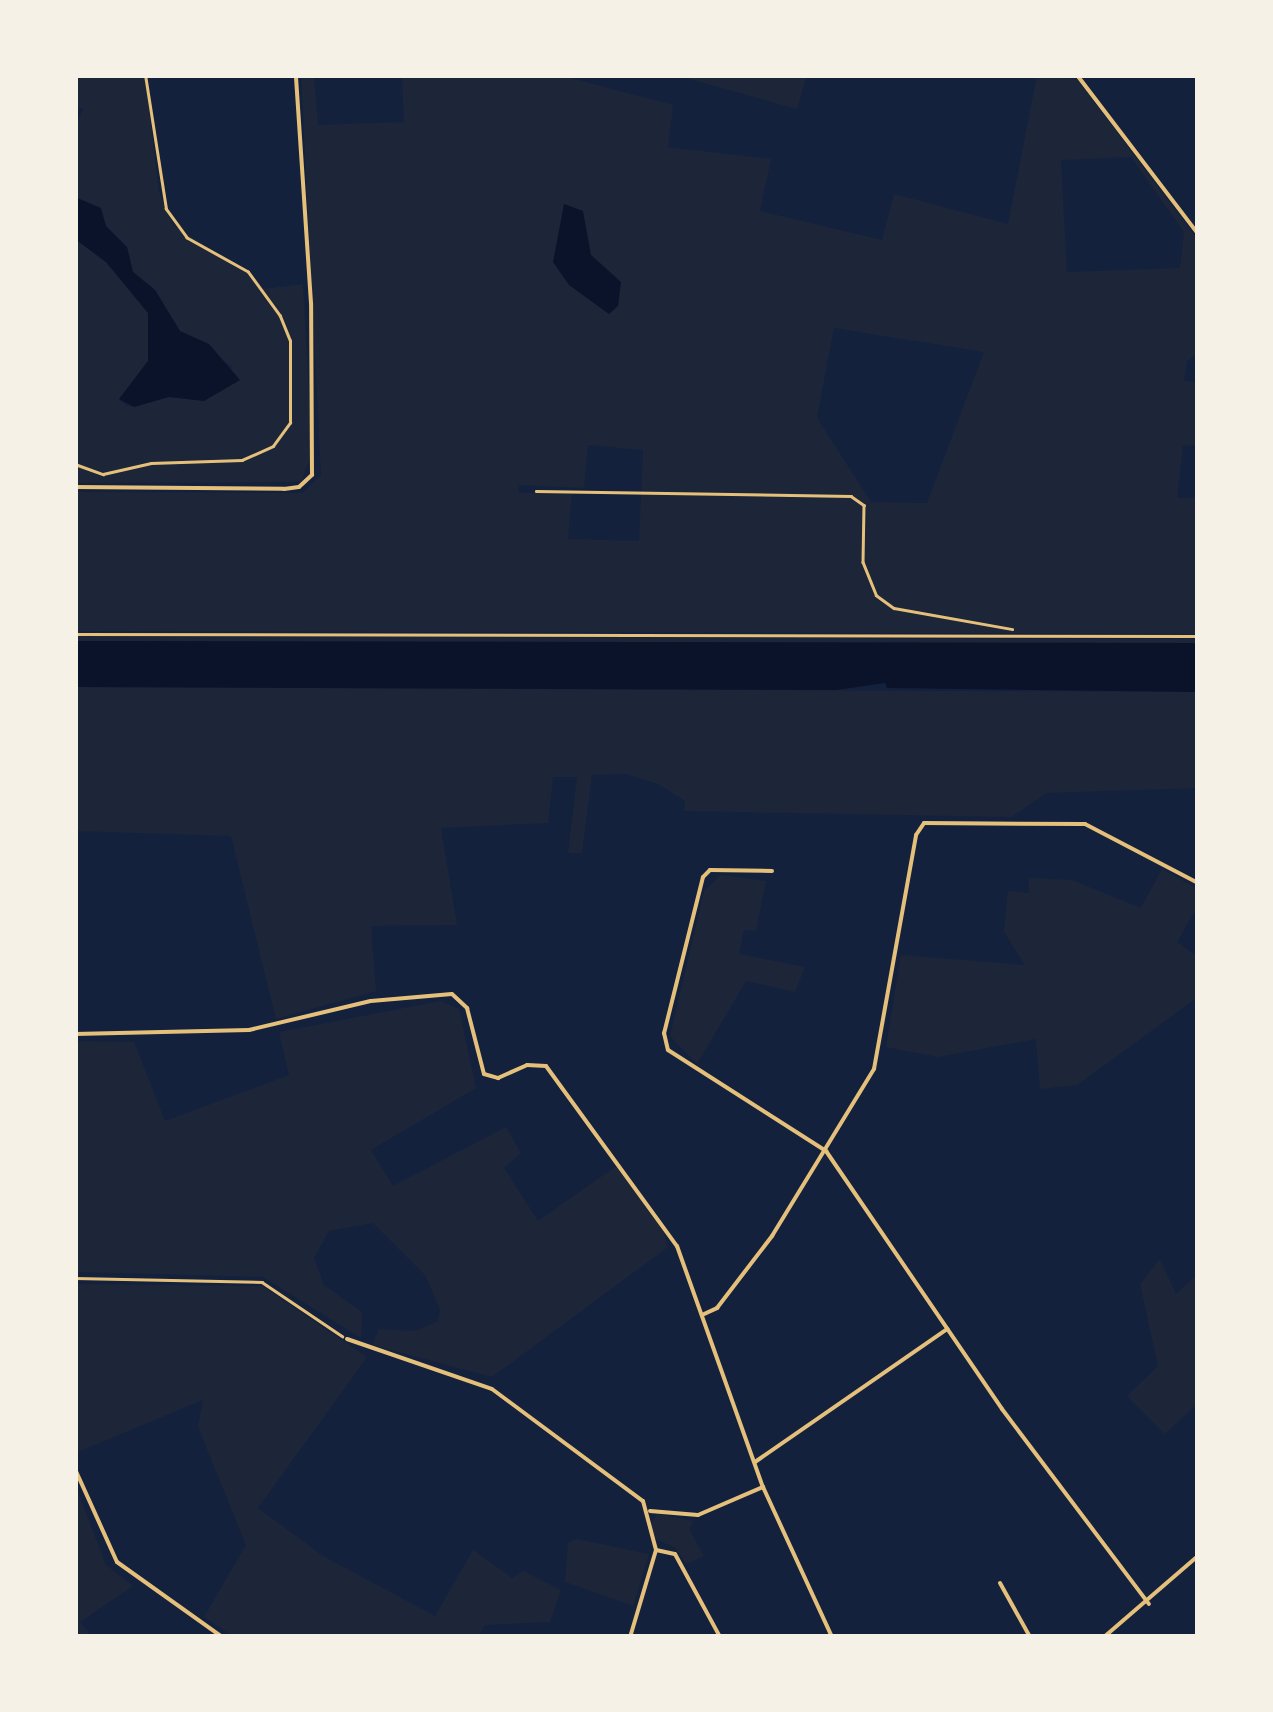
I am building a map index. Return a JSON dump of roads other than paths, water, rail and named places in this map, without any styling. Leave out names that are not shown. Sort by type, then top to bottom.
[{"type":"street","points":[[75,487],[284,489],[299,487],[312,475],[311,302],[296,75]]},
{"type":"street","points":[[1078,75],[1198,234]]},
{"type":"street","points":[[702,1315],[718,1308],[752,1263],[826,1151],[879,1052],[916,835],[932,821],[1085,824],[1198,883]]},
{"type":"street","points":[[772,871],[710,870],[703,877],[665,1039],[676,1058],[826,1151],[947,1329],[1148,1604]]},
{"type":"street","points":[[75,1034],[249,1030],[395,997],[460,998],[484,1074],[498,1078],[538,1064],[561,1080],[668,1230],[763,1486],[832,1637]]},
{"type":"street","points":[[756,1462],[947,1329]]},
{"type":"street","points":[[347,1339],[502,1394],[649,1511],[698,1515],[763,1486]]},
{"type":"street","points":[[75,1470],[117,1562],[222,1637]]},
{"type":"street","points":[[630,1637],[656,1550],[649,1511]]},
{"type":"street","points":[[656,1550],[675,1554],[720,1637]]},
{"type":"street","points":[[1104,1637],[1148,1604],[1198,1556]]},
{"type":"street","points":[[1000,1583],[1030,1637]]},
{"type":"lane","points":[[75,464],[103,474],[150,463],[242,460],[273,446],[292,413],[290,341],[264,290],[248,272],[188,238],[166,210],[145,75]]},
{"type":"lane","points":[[75,634],[1198,636]]}]
